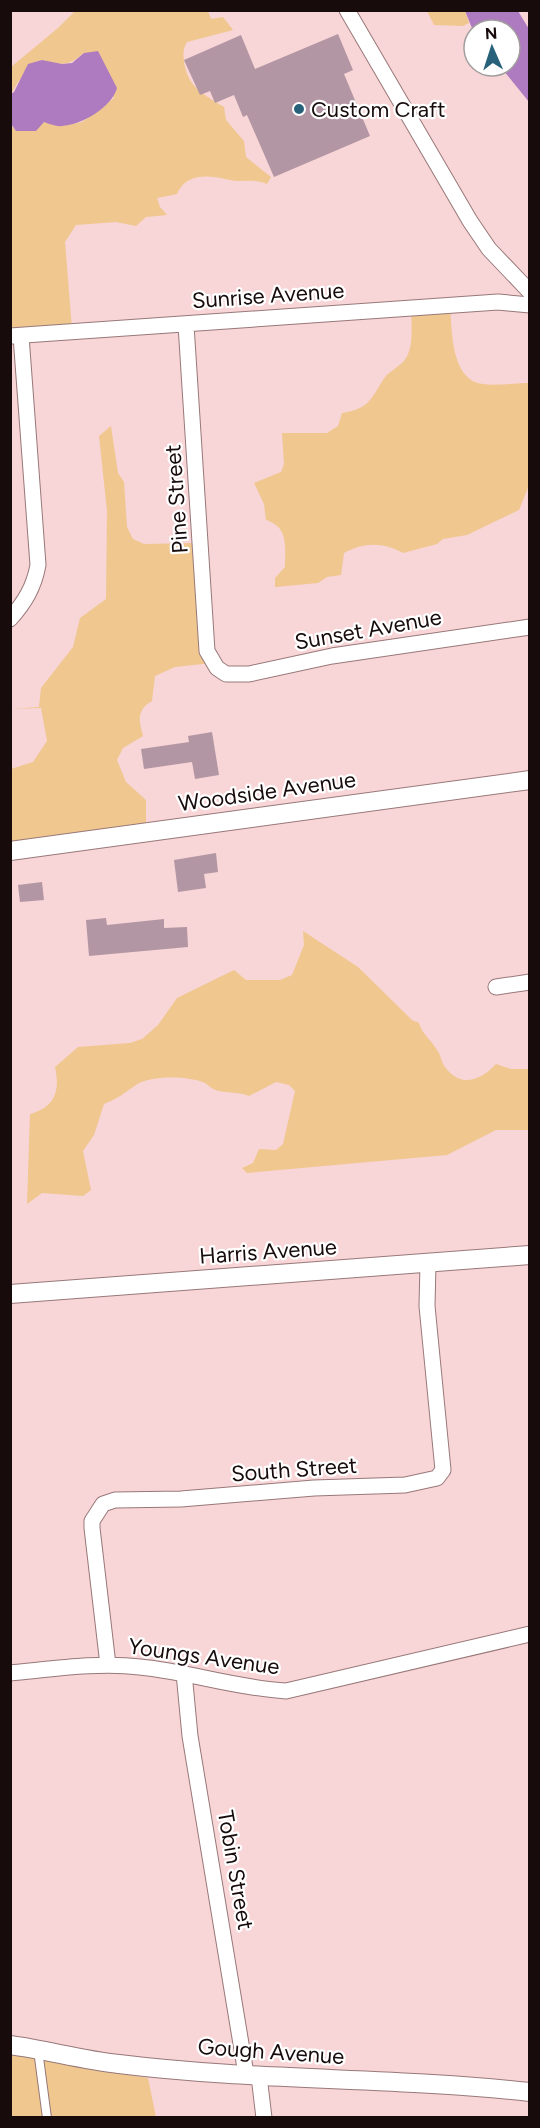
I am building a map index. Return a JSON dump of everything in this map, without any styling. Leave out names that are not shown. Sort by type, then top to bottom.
[{"type":"street","points":[[347,10],[470,221],[489,249],[530,292]]},
{"type":"street","name":"Sunrise Avenue","points":[[16,336],[498,302],[530,305]]},
{"type":"street","name":"Pine Street","points":[[186,324],[207,651],[217,668]]},
{"type":"street","points":[[10,619],[24,603],[35,581],[38,565],[16,336]]},
{"type":"street","name":"Sunset Avenue","points":[[217,668],[226,674],[249,674],[332,657],[530,627]]},
{"type":"street","name":"Woodside Avenue","points":[[10,851],[530,780]]},
{"type":"street","points":[[496,987],[530,982]]},
{"type":"street","name":"Harris Avenue","points":[[10,1294],[530,1255]]},
{"type":"street","name":"South Street","points":[[108,1665],[92,1528],[92,1521],[103,1504],[115,1500],[181,1499],[314,1488],[405,1485],[437,1478],[443,1470],[427,1306],[428,1264]]},
{"type":"street","name":"Youngs Avenue","points":[[10,1673],[108,1665],[184,1673],[250,1689],[286,1691],[530,1634]]},
{"type":"street","name":"Tobin Street","points":[[184,1673],[190,1736],[253,2075],[264,2118]]},
{"type":"street","name":"Gough Avenue","points":[[10,2045],[118,2064],[253,2075],[468,2085],[530,2092]]},
{"type":"lane","points":[[38,2049],[47,2118]]},
{"type":"shaded area","points":[[75,11],[208,11],[211,19],[223,17],[233,30],[187,42],[183,53],[186,70],[192,84],[197,89],[224,107],[226,120],[244,141],[246,157],[271,177],[267,184],[258,181],[199,177],[186,182],[177,194],[157,198],[160,207],[167,215],[146,217],[136,226],[116,222],[76,225],[65,242],[72,329],[11,335],[10,124],[16,131],[44,122],[61,126],[82,122],[114,98],[84,53],[64,64],[42,60],[18,82],[11,94],[11,67]]},
{"type":"shaded area","points":[[427,11],[465,11],[467,18],[462,18],[462,26],[434,25]]},
{"type":"shaded area","points":[[465,11],[518,11],[529,29],[529,102],[510,78],[522,78],[522,18],[468,18]]},
{"type":"shaded area","points":[[98,51],[117,88],[103,108],[87,119],[70,125],[58,126],[44,122],[36,131],[16,131],[11,124],[11,94],[28,64],[42,60],[62,64],[72,63],[84,53]]},
{"type":"shaded area","points":[[450,304],[455,352],[464,373],[472,380],[483,384],[529,383],[529,485],[519,510],[467,535],[443,539],[437,544],[403,553],[381,545],[366,545],[351,549],[344,553],[341,575],[327,577],[318,583],[275,587],[275,578],[285,567],[284,539],[279,527],[266,520],[264,504],[254,483],[281,472],[284,464],[282,433],[327,433],[338,426],[342,413],[358,409],[367,403],[385,377],[407,357],[412,336],[411,307]]},
{"type":"shaded area","points":[[111,426],[118,473],[124,482],[127,527],[133,539],[144,544],[200,543],[212,663],[175,667],[155,676],[152,701],[143,708],[140,716],[143,736],[123,748],[117,760],[126,782],[146,800],[146,830],[11,849],[11,769],[33,762],[47,741],[41,708],[11,709],[39,707],[41,688],[73,647],[80,618],[106,599],[107,511],[99,436]]},
{"type":"shaded area","points":[[303,931],[358,967],[412,1020],[419,1023],[451,1074],[464,1080],[471,1080],[484,1074],[496,1064],[511,1069],[529,1069],[529,1130],[496,1130],[447,1155],[247,1173],[242,1168],[253,1163],[259,1149],[276,1150],[283,1144],[295,1091],[289,1085],[276,1082],[249,1096],[217,1091],[205,1083],[190,1079],[151,1079],[104,1104],[94,1135],[83,1151],[91,1190],[83,1196],[42,1193],[27,1204],[30,1114],[46,1107],[51,1102],[57,1083],[55,1067],[78,1047],[130,1043],[142,1039],[158,1025],[177,998],[234,970],[246,980],[280,980],[292,975],[304,945]]},
{"type":"shaded area","points":[[10,2054],[148,2078],[156,2117],[11,2117]]},
{"type":"building","name":"Custom Craft","points":[[338,34],[353,70],[344,74],[370,136],[274,177],[247,115],[243,117],[234,95],[215,103],[210,91],[200,95],[184,60],[241,35],[255,69]]},
{"type":"building","points":[[212,732],[219,775],[195,779],[192,762],[144,769],[141,749],[189,742],[188,736]]},
{"type":"building","points":[[216,853],[218,872],[204,874],[206,888],[178,892],[174,860]]},
{"type":"building","points":[[42,882],[44,900],[20,902],[18,885]]},
{"type":"building","points":[[106,918],[107,925],[164,919],[164,928],[187,927],[188,947],[89,956],[86,920]]},
{"type":"place","name":"Custom Craft","points":[[299,109]]}]
